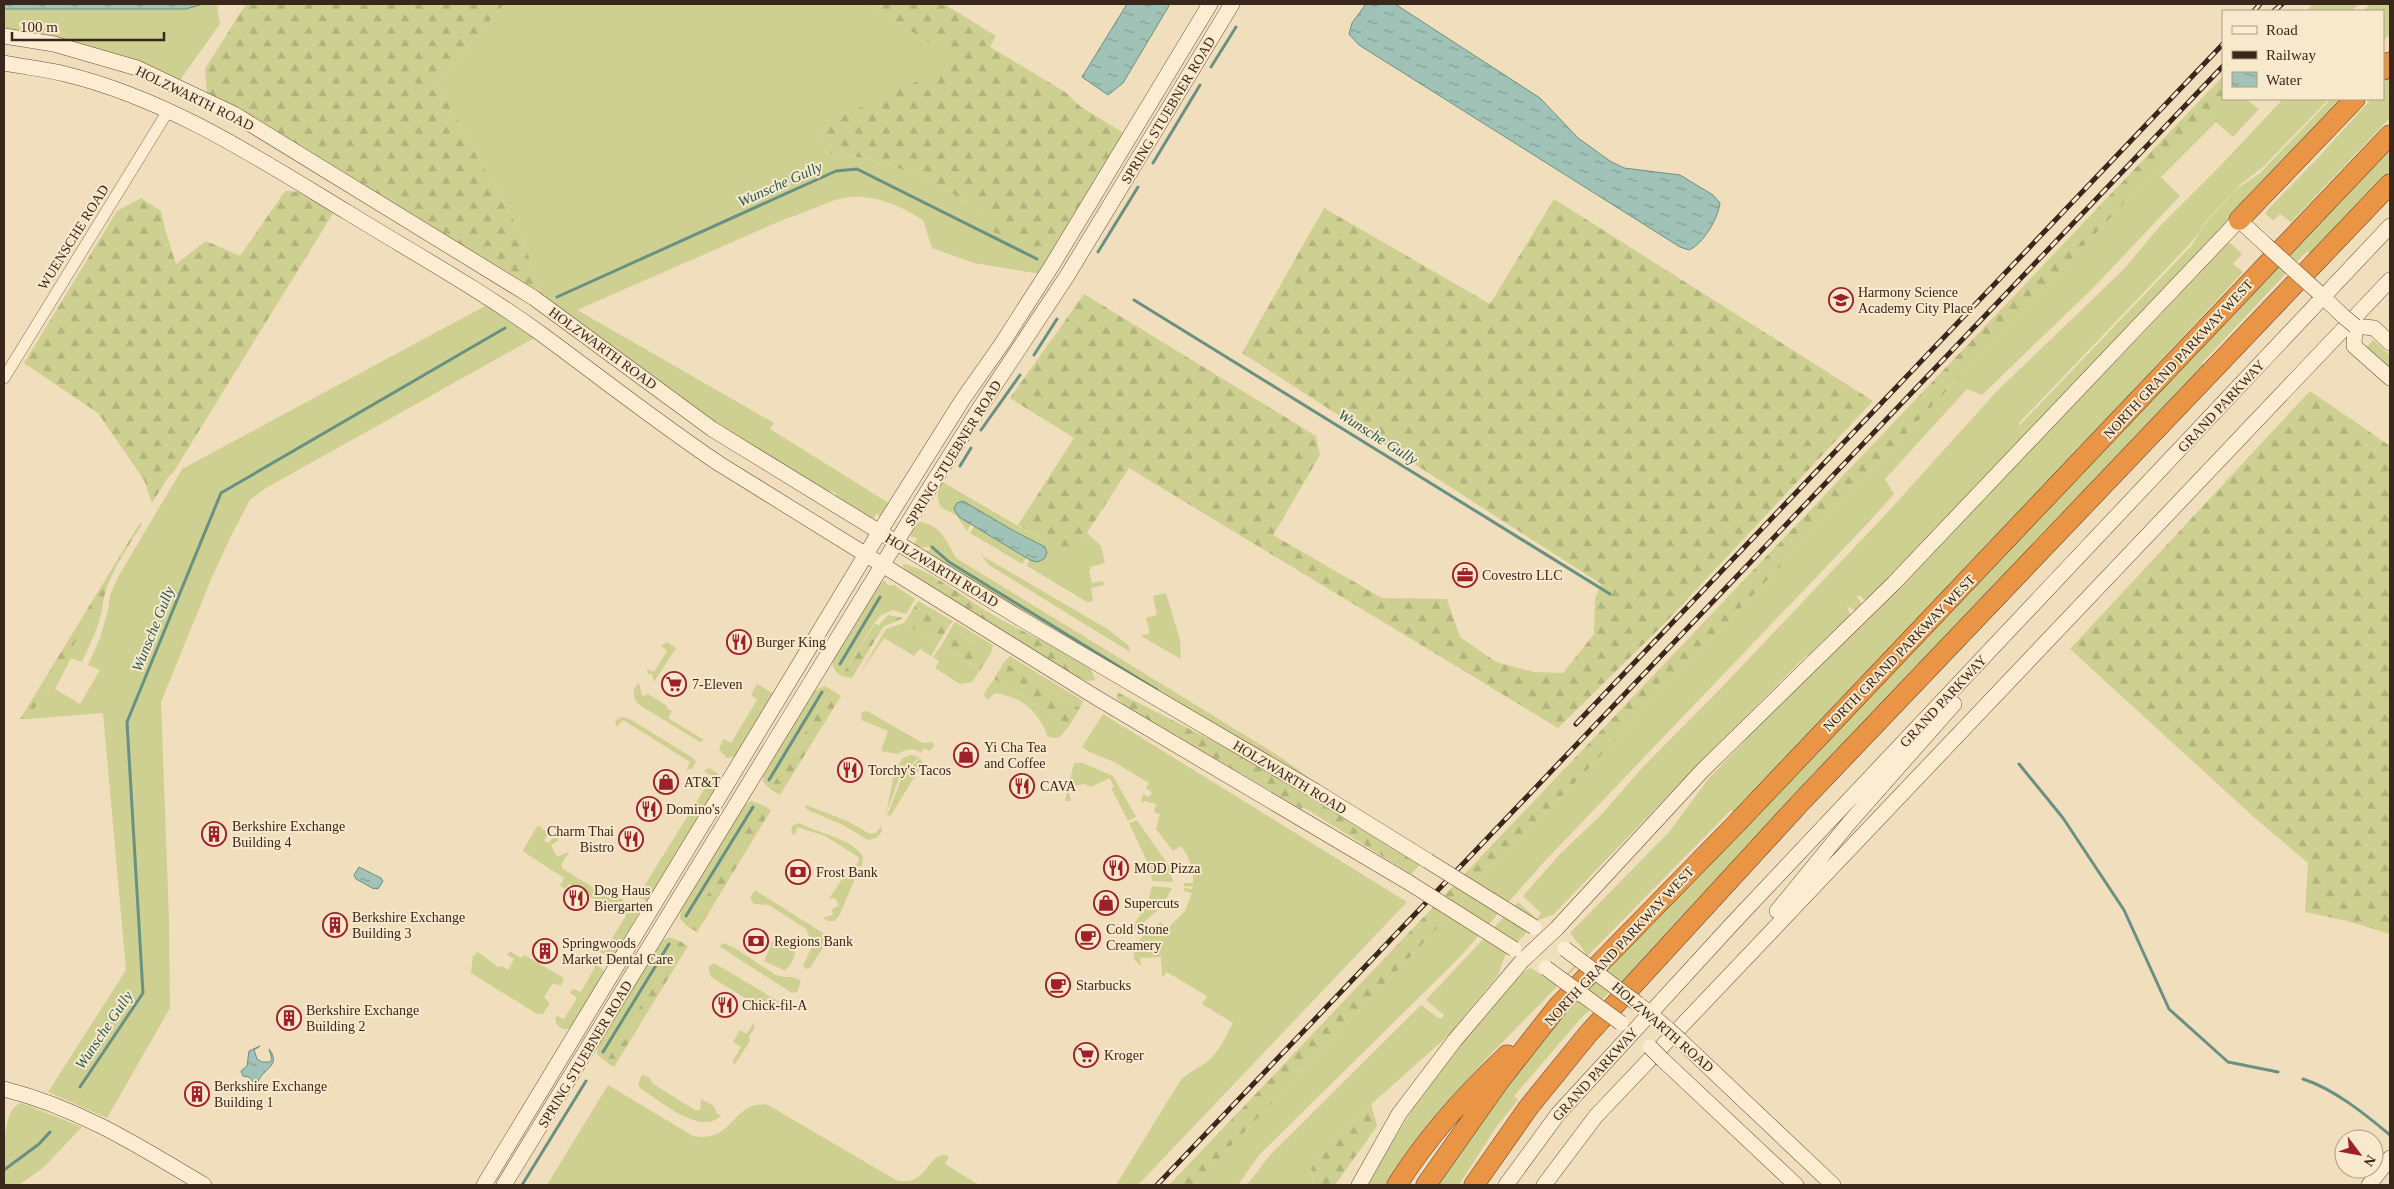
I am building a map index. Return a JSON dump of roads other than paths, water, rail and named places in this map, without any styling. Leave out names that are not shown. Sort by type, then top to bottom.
[{"type":"highway","points":[[2240,220],[2354,100]]},
{"type":"highway","name":"NORTH GRAND PARKWAY WEST","points":[[1426,1185],[1500,1080],[1559,1006],[1754,804],[2390,135]]},
{"type":"highway","points":[[1474,1185],[1528,1108],[1588,1034],[1800,804],[2390,184]]},
{"type":"highway","points":[[1398,1185],[1412,1161],[1475,1085],[1559,1006]]},
{"type":"main road","name":"SPRING STUEBNER ROAD","points":[[484,1185],[880,532],[963,399],[1001,345],[1051,267],[1210,4]]},
{"type":"main road","name":"SPRING STUEBNER ROAD","points":[[504,1185],[896,542],[979,409],[1066,276],[1232,4]]},
{"type":"main road","name":"HOLZWARTH ROAD","points":[[4,36],[54,44],[137,68],[234,114],[534,298],[712,429],[1024,620],[1315,791],[1534,927],[1668,1029],[1765,1119],[1832,1185]]},
{"type":"main road","name":"HOLZWARTH ROAD","points":[[4,63],[66,74],[131,96],[168,111],[232,142],[483,296],[539,333],[630,401],[718,463],[1097,698],[1408,882],[1546,968],[1621,1022],[1650,1047],[1796,1185]]},
{"type":"main road","points":[[1133,132],[1149,142]]},
{"type":"main road","points":[[1359,1185],[1399,1114],[1486,1001],[1520,952],[1548,937],[1702,772],[1894,583],[2240,220],[2356,328],[2374,328],[2390,343]]},
{"type":"main road","name":"GRAND PARKWAY","points":[[1506,1185],[1558,1114],[1633,1033],[1644,1009],[2135,499],[2320,295],[2390,226]]},
{"type":"main road","points":[[1544,1185],[1596,1116],[2390,280]]},
{"type":"main road","points":[[2356,328],[2354,346],[2390,378]]},
{"type":"main road","points":[[630,401],[647,380]]},
{"type":"main road","points":[[1703,1002],[1849,823],[2135,499]]},
{"type":"main road","points":[[569,1045],[581,1060]]},
{"type":"main road","points":[[4,1089],[30,1096],[83,1116],[204,1185]]},
{"type":"main road","points":[[2369,1185],[2387,1162]]},
{"type":"street","name":"WUENSCHE ROAD","points":[[4,378],[168,111]]},
{"type":"water","points":[[4,4],[203,4],[186,9],[4,9]]},
{"type":"water","points":[[1127,4],[1170,4],[1123,83],[1108,95],[1082,77]]},
{"type":"water","points":[[1366,4],[1395,4],[1540,98],[1578,138],[1610,161],[1624,168],[1680,175],[1713,195],[1720,203],[1709,230],[1689,250],[1680,247],[1359,45],[1349,34],[1352,23]]},
{"type":"water","points":[[963,501],[1045,547],[1047,553],[1044,559],[1037,562],[1030,560],[959,517],[954,509],[957,503]]},
{"type":"water","points":[[359,867],[381,878],[383,881],[378,889],[374,889],[356,879],[354,875]]},
{"type":"water","points":[[260,1046],[254,1050],[257,1059],[262,1062],[270,1062],[272,1059],[269,1049],[272,1055],[273,1063],[260,1077],[258,1082],[253,1082],[249,1077],[243,1076],[241,1071],[247,1066],[249,1051]]},
{"type":"waterway","points":[[1211,67],[1236,27]]},
{"type":"waterway","points":[[1153,163],[1200,85]]},
{"type":"waterway","name":"Wunsche Gully","points":[[557,297],[836,171],[857,169],[1037,259]]},
{"type":"waterway","points":[[1098,252],[1138,187]]},
{"type":"waterway","name":"Wunsche Gully","points":[[1134,300],[1610,594]]},
{"type":"waterway","points":[[1034,355],[1057,319]]},
{"type":"waterway","name":"Wunsche Gully","points":[[80,1087],[143,993],[127,722],[221,493],[505,328]]},
{"type":"waterway","points":[[981,430],[1020,375]]},
{"type":"waterway","points":[[960,466],[971,448]]},
{"type":"waterway","points":[[932,547],[949,562],[1157,690]]},
{"type":"waterway","points":[[840,664],[880,597]]},
{"type":"waterway","points":[[769,780],[822,692]]},
{"type":"waterway","points":[[2019,764],[2063,818],[2124,910],[2169,1009],[2228,1062],[2278,1072]]},
{"type":"waterway","points":[[686,916],[753,807]]},
{"type":"waterway","points":[[603,1052],[669,944]]},
{"type":"waterway","points":[[2303,1079],[2315,1083],[2338,1096],[2390,1135]]},
{"type":"waterway","points":[[522,1185],[586,1081]]},
{"type":"waterway","name":"Wunsche Gully","points":[[4,1170],[39,1144],[50,1132]]},
{"type":"railway","points":[[2255,10],[2260,4]]},
{"type":"railway","points":[[2275,10],[2282,4]]},
{"type":"railway","points":[[1576,724],[2222,45]]},
{"type":"railway","points":[[1157,1185],[2222,67]]},
{"type":"place","name":"Harmony Science Academy City Place","points":[[1841,300]]},
{"type":"place","name":"Covestro LLC","points":[[1465,575]]},
{"type":"place","name":"Burger King","points":[[739,642]]},
{"type":"place","name":"7-Eleven","points":[[674,684]]},
{"type":"place","name":"Yi Cha Tea and Coffee","points":[[966,755]]},
{"type":"place","name":"Torchy's Tacos","points":[[850,770]]},
{"type":"place","name":"AT&T","points":[[666,782]]},
{"type":"place","name":"CAVA","points":[[1022,786]]},
{"type":"place","name":"Domino's","points":[[649,809]]},
{"type":"place","name":"Berkshire Exchange Building 4","points":[[214,834]]},
{"type":"place","name":"Charm Thai Bistro","points":[[631,839]]},
{"type":"place","name":"MOD Pizza","points":[[1116,868]]},
{"type":"place","name":"Frost Bank","points":[[798,872]]},
{"type":"place","name":"Dog Haus Biergarten","points":[[576,898]]},
{"type":"place","name":"Supercuts","points":[[1106,903]]},
{"type":"place","name":"Berkshire Exchange Building 3","points":[[335,925]]},
{"type":"place","name":"Cold Stone Creamery","points":[[1088,937]]},
{"type":"place","name":"Regions Bank","points":[[756,941]]},
{"type":"place","name":"Springwoods Market Dental Care","points":[[545,951]]},
{"type":"place","name":"Starbucks","points":[[1058,985]]},
{"type":"place","name":"Chick-fil-A","points":[[725,1005]]},
{"type":"place","name":"Berkshire Exchange Building 2","points":[[289,1018]]},
{"type":"place","name":"Kroger","points":[[1086,1055]]},
{"type":"place","name":"Berkshire Exchange Building 1","points":[[197,1094]]}]
